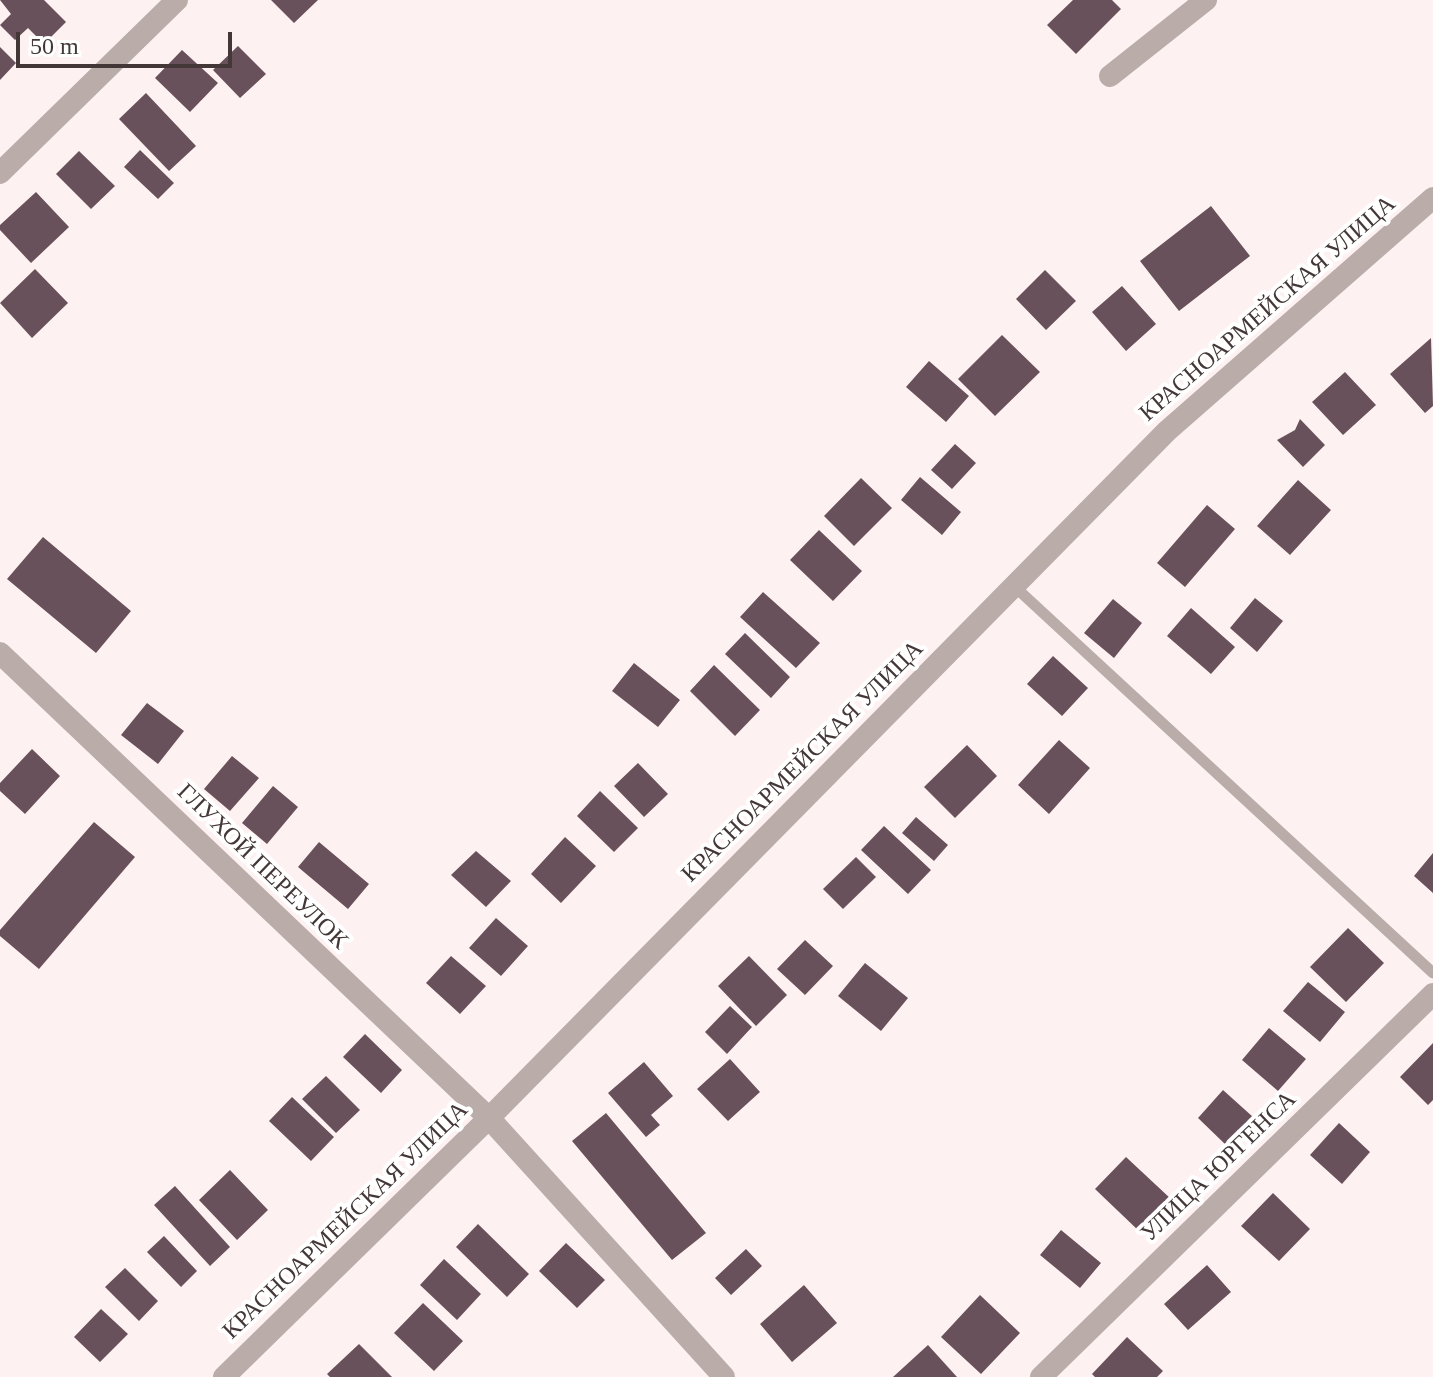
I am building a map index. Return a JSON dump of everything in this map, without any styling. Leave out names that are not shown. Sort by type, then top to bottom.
[{"type":"street","points":[[0,173],[177,0]]},
{"type":"street","points":[[1110,76],[1206,0]]},
{"type":"street","name":"КРАСНОАРМЕЙСКАЯ УЛИЦА","points":[[224,1377],[489,1118],[1167,431],[1433,198]]},
{"type":"street","name":"ГЛУХОЙ ПЕРЕУЛОК","points":[[0,653],[489,1118],[724,1377]]},
{"type":"street","name":"УЛИЦА ЮРГЕНСА","points":[[1041,1377],[1433,994]]},
{"type":"lane","points":[[1014,586],[1433,973]]},
{"type":"building","points":[[0,0],[44,0],[66,22],[44,44],[28,28],[15,40],[0,25],[11,14]]},
{"type":"building","points":[[271,0],[318,0],[294,23]]},
{"type":"building","points":[[1073,0],[1112,0],[1121,9],[1076,54],[1047,25]]},
{"type":"building","points":[[238,46],[266,74],[240,98],[213,70]]},
{"type":"building","points":[[0,47],[16,63],[0,80]]},
{"type":"building","points":[[182,50],[218,83],[190,112],[155,78]]},
{"type":"building","points":[[146,93],[196,146],[169,171],[119,119]]},
{"type":"building","points":[[140,150],[174,183],[158,199],[124,167]]},
{"type":"building","points":[[79,151],[115,186],[91,209],[56,174]]},
{"type":"building","points":[[36,192],[69,227],[31,263],[0,230],[0,225]]},
{"type":"building","points":[[1211,206],[1250,256],[1179,311],[1140,261]]},
{"type":"building","points":[[35,269],[68,303],[32,338],[0,303]]},
{"type":"building","points":[[1045,270],[1076,301],[1046,330],[1016,299]]},
{"type":"building","points":[[1122,286],[1156,324],[1126,351],[1092,312]]},
{"type":"building","points":[[1002,335],[1040,372],[995,416],[958,379]]},
{"type":"building","points":[[1431,338],[1433,406],[1425,413],[1390,374]]},
{"type":"building","points":[[929,361],[969,396],[946,422],[906,387]]},
{"type":"building","points":[[1345,372],[1376,405],[1343,435],[1312,402]]},
{"type":"building","points":[[1300,419],[1325,445],[1303,467],[1277,440],[1295,430]]},
{"type":"building","points":[[955,444],[976,463],[952,489],[931,470]]},
{"type":"building","points":[[920,477],[961,512],[942,535],[901,500]]},
{"type":"building","points":[[861,478],[892,508],[854,546],[824,516]]},
{"type":"building","points":[[1298,480],[1331,510],[1290,555],[1257,526]]},
{"type":"building","points":[[1207,505],[1235,529],[1185,587],[1157,563]]},
{"type":"building","points":[[819,530],[862,571],[833,601],[790,560]]},
{"type":"building","points":[[43,537],[131,611],[96,653],[7,579]]},
{"type":"building","points":[[763,592],[820,643],[796,668],[740,617]]},
{"type":"building","points":[[1255,598],[1283,621],[1257,652],[1230,628]]},
{"type":"building","points":[[1113,599],[1142,623],[1114,658],[1084,633]]},
{"type":"building","points":[[1191,608],[1235,647],[1211,674],[1167,636]]},
{"type":"building","points":[[745,633],[790,677],[771,698],[725,654]]},
{"type":"building","points":[[1053,656],[1088,688],[1062,716],[1027,684]]},
{"type":"building","points":[[634,663],[680,700],[658,727],[612,691]]},
{"type":"building","points":[[714,665],[760,710],[735,736],[690,691]]},
{"type":"building","points":[[147,703],[184,731],[158,764],[121,735]]},
{"type":"building","points":[[1059,740],[1090,768],[1049,814],[1018,785]]},
{"type":"building","points":[[967,745],[997,776],[955,818],[924,787]]},
{"type":"building","points":[[32,749],[60,776],[25,814],[0,791],[0,783]]},
{"type":"building","points":[[232,756],[259,778],[230,811],[204,789]]},
{"type":"building","points":[[638,763],[668,794],[644,817],[614,786]]},
{"type":"building","points":[[273,786],[298,807],[267,844],[242,823]]},
{"type":"building","points":[[600,791],[638,828],[614,852],[577,816]]},
{"type":"building","points":[[916,817],[948,845],[934,861],[902,833]]},
{"type":"building","points":[[94,822],[135,857],[39,969],[0,936],[0,930]]},
{"type":"building","points":[[884,826],[931,870],[908,894],[861,850]]},
{"type":"building","points":[[565,837],[596,866],[561,903],[531,874]]},
{"type":"building","points":[[319,842],[369,884],[348,909],[298,867]]},
{"type":"building","points":[[476,851],[511,881],[486,907],[451,875]]},
{"type":"building","points":[[1433,853],[1433,893],[1414,876]]},
{"type":"building","points":[[856,857],[876,877],[843,909],[823,889]]},
{"type":"building","points":[[496,918],[528,946],[501,976],[469,948]]},
{"type":"building","points":[[1348,928],[1384,963],[1346,1002],[1310,967]]},
{"type":"building","points":[[805,940],[833,966],[805,995],[777,969]]},
{"type":"building","points":[[451,956],[486,986],[460,1014],[426,983]]},
{"type":"building","points":[[749,956],[787,995],[756,1026],[718,986]]},
{"type":"building","points":[[865,963],[908,998],[881,1031],[838,996]]},
{"type":"building","points":[[1308,982],[1345,1012],[1320,1042],[1283,1011]]},
{"type":"building","points":[[730,1006],[752,1027],[727,1054],[705,1032]]},
{"type":"building","points":[[1269,1028],[1306,1059],[1278,1091],[1242,1060]]},
{"type":"building","points":[[365,1034],[402,1070],[381,1093],[343,1057]]},
{"type":"building","points":[[1433,1043],[1433,1100],[1428,1105],[1400,1077]]},
{"type":"building","points":[[730,1059],[760,1092],[728,1121],[697,1089]]},
{"type":"building","points":[[644,1062],[673,1096],[651,1115],[660,1125],[646,1137],[608,1093]]},
{"type":"building","points":[[326,1076],[360,1110],[336,1133],[302,1099]]},
{"type":"building","points":[[1223,1090],[1253,1117],[1227,1146],[1198,1118]]},
{"type":"building","points":[[292,1097],[334,1137],[311,1161],[269,1121]]},
{"type":"building","points":[[606,1113],[706,1233],[672,1260],[572,1141]]},
{"type":"building","points":[[1339,1123],[1370,1152],[1342,1184],[1310,1155]]},
{"type":"building","points":[[1126,1157],[1171,1199],[1140,1232],[1095,1189]]},
{"type":"building","points":[[230,1170],[268,1210],[237,1240],[199,1200]]},
{"type":"building","points":[[175,1186],[230,1247],[210,1266],[154,1205]]},
{"type":"building","points":[[1273,1193],[1310,1229],[1279,1261],[1241,1226]]},
{"type":"building","points":[[478,1224],[529,1274],[507,1297],[456,1247]]},
{"type":"building","points":[[1061,1230],[1101,1263],[1080,1288],[1040,1255]]},
{"type":"building","points":[[164,1236],[197,1271],[181,1287],[147,1252]]},
{"type":"building","points":[[566,1243],[605,1280],[577,1308],[539,1271]]},
{"type":"building","points":[[746,1249],[762,1266],[731,1295],[715,1278]]},
{"type":"building","points":[[444,1259],[481,1294],[457,1320],[420,1285]]},
{"type":"building","points":[[1207,1265],[1231,1292],[1188,1330],[1164,1304]]},
{"type":"building","points":[[125,1268],[158,1301],[139,1321],[105,1287]]},
{"type":"building","points":[[804,1285],[837,1323],[792,1362],[760,1324]]},
{"type":"building","points":[[980,1295],[1020,1333],[981,1374],[941,1337]]},
{"type":"building","points":[[423,1303],[463,1341],[434,1371],[394,1333]]},
{"type":"building","points":[[101,1309],[128,1334],[100,1362],[74,1337]]},
{"type":"building","points":[[1127,1337],[1163,1371],[1157,1377],[1095,1377],[1092,1374]]},
{"type":"building","points":[[359,1344],[392,1377],[330,1377],[327,1374]]},
{"type":"building","points":[[928,1345],[957,1377],[893,1377]]}]
